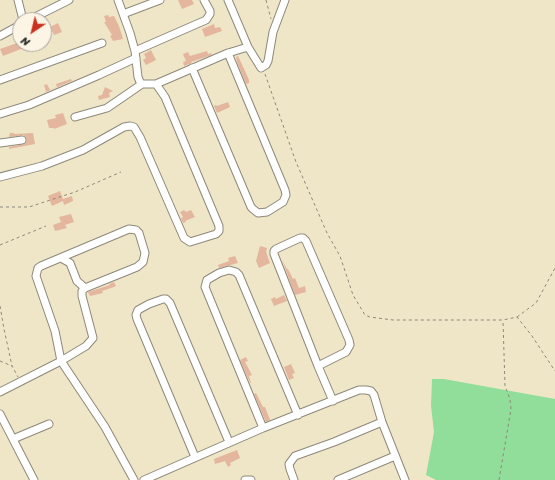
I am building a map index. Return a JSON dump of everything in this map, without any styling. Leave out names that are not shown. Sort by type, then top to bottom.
[{"type":"street","points":[[18,0],[21,12]]},
{"type":"street","points":[[45,12],[69,0]]},
{"type":"street","points":[[118,0],[135,54],[138,77],[142,84]]},
{"type":"street","points":[[123,14],[160,0]]},
{"type":"street","points":[[0,114],[29,105],[99,75],[135,54],[206,20],[210,14],[210,11],[204,0]]},
{"type":"street","points":[[228,0],[248,47],[262,68],[268,61],[276,24],[285,0]]},
{"type":"street","points":[[0,36],[12,29]]},
{"type":"street","points":[[0,80],[102,43]]},
{"type":"street","points":[[75,117],[107,108],[142,84],[156,84],[228,53],[248,47]]},
{"type":"street","points":[[192,68],[251,207],[258,213],[267,212],[283,202],[286,195],[285,190],[228,53]]},
{"type":"street","points":[[0,177],[42,166],[83,150],[124,127],[134,127],[140,137],[184,238],[190,242],[218,233],[220,229],[165,97],[156,84]]},
{"type":"street","points":[[0,143],[22,140]]},
{"type":"street","points":[[0,392],[61,361],[86,346],[93,338],[82,291],[85,288],[141,265],[145,253],[139,234],[136,230],[129,229],[41,266],[36,274],[55,331],[61,361],[105,427],[134,480]]},
{"type":"street","points":[[318,366],[346,352],[350,345],[306,241],[303,238],[300,238],[276,249],[274,253],[318,366],[333,402]]},
{"type":"street","points":[[61,258],[70,264],[78,281],[85,288]]},
{"type":"street","points":[[263,428],[205,287],[207,280],[219,273],[229,270],[236,272],[239,275],[298,415]]},
{"type":"street","points":[[195,457],[137,319],[136,313],[138,310],[149,304],[163,299],[166,299],[170,303],[229,442]]},
{"type":"street","points":[[144,480],[263,428],[333,402],[359,390],[366,390],[371,391],[374,395],[382,422],[405,480]]},
{"type":"street","points":[[0,414],[34,480]]},
{"type":"street","points":[[294,480],[289,464],[295,456],[382,422]]},
{"type":"street","points":[[13,439],[49,424]]},
{"type":"street","points":[[338,480],[395,456]]},
{"type":"street","points":[[245,480],[251,480]]},
{"type":"path","points":[[266,0],[270,16],[276,24]]},
{"type":"path","points":[[262,68],[274,97],[296,162],[327,234],[340,256],[353,295],[365,315],[392,320],[503,320],[517,317],[536,303],[555,268]]},
{"type":"path","points":[[0,207],[28,207],[74,192],[121,172]]},
{"type":"path","points":[[0,245],[46,226]]},
{"type":"path","points":[[0,306],[12,366],[21,382]]},
{"type":"path","points":[[517,317],[532,336],[555,371]]},
{"type":"path","points":[[499,480],[510,409],[510,399],[505,386],[503,320]]},
{"type":"path","points":[[0,361],[12,366]]},
{"type":"green space","points":[[432,379],[444,379],[555,399],[555,480],[436,480],[426,475],[434,432],[431,406]]},
{"type":"building","points":[[178,0],[192,0],[194,4],[182,9]]},
{"type":"building","points":[[108,15],[109,17],[114,16],[123,39],[113,41],[110,36],[112,35],[104,22],[106,22],[104,16]]},
{"type":"building","points":[[58,23],[62,32],[54,35],[52,26]]},
{"type":"building","points":[[214,24],[215,28],[220,27],[222,31],[205,37],[202,29]]},
{"type":"building","points":[[12,45],[12,52],[13,52],[3,56],[0,49]]},
{"type":"building","points":[[151,50],[156,60],[146,65],[143,60],[146,58],[144,54]]},
{"type":"building","points":[[207,51],[208,54],[211,53],[212,55],[184,66],[183,62],[186,61],[183,54],[188,52],[190,56]]},
{"type":"building","points":[[238,56],[249,83],[246,84],[237,62],[236,57]]},
{"type":"building","points":[[71,79],[72,81],[46,92],[44,85],[47,84],[50,90],[57,87],[56,84]]},
{"type":"building","points":[[105,87],[113,91],[109,93],[110,97],[99,100],[98,96],[102,95]]},
{"type":"building","points":[[228,102],[230,107],[217,113],[214,106]]},
{"type":"building","points":[[63,113],[67,124],[54,129],[49,128],[47,120],[56,118],[55,115]]},
{"type":"building","points":[[10,133],[33,133],[35,144],[9,149],[9,147],[25,144],[27,140],[24,135],[9,137]]},
{"type":"building","points":[[60,191],[63,199],[72,196],[73,201],[64,205],[63,201],[52,206],[48,196]]},
{"type":"building","points":[[184,210],[186,212],[191,210],[195,217],[183,223],[181,218],[183,217],[180,212]]},
{"type":"building","points":[[71,214],[74,222],[65,225],[67,228],[55,231],[53,225],[61,222],[59,217]]},
{"type":"building","points":[[260,246],[267,248],[266,252],[270,263],[259,268],[256,261]]},
{"type":"building","points":[[235,256],[238,263],[219,268],[218,265],[229,261],[228,258]]},
{"type":"building","points":[[282,260],[293,279],[295,278],[299,288],[305,286],[306,292],[295,295]]},
{"type":"building","points":[[114,282],[116,286],[102,291],[103,293],[90,296],[88,292],[110,285],[109,284]]},
{"type":"building","points":[[284,295],[287,301],[274,306],[271,299],[275,297],[276,299]]},
{"type":"building","points":[[246,357],[248,361],[245,362],[252,375],[249,376],[251,383],[240,360]]},
{"type":"building","points":[[291,364],[295,373],[292,374],[294,378],[289,380],[284,367]]},
{"type":"building","points":[[256,393],[263,407],[265,407],[270,420],[266,422],[254,394]]},
{"type":"building","points":[[237,450],[240,458],[230,463],[231,465],[228,467],[225,461],[215,464],[214,459]]}]
